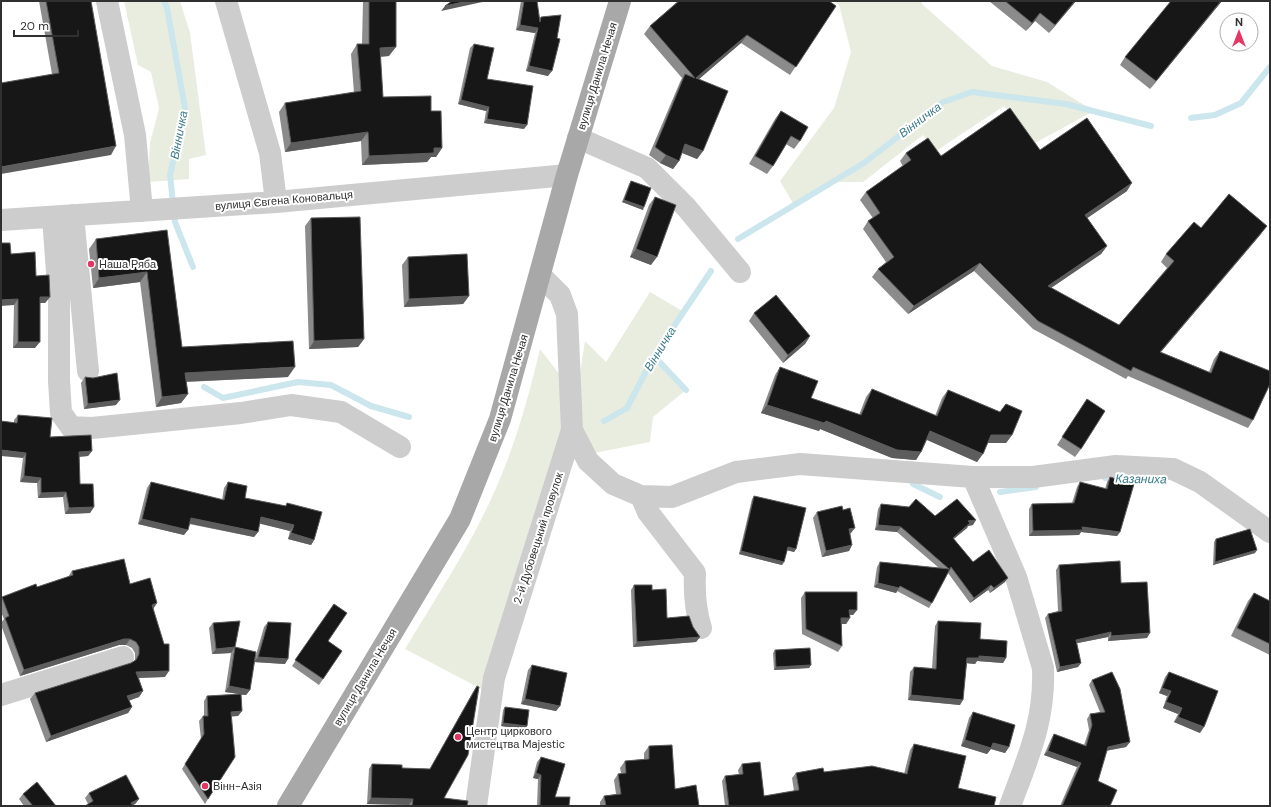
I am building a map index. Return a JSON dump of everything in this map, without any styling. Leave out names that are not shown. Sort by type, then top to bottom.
[{"type":"main road","name":"вулиця Данила Нечая","points":[[288,806],[460,519],[500,419],[541,276],[567,175],[620,1]]},
{"type":"street","points":[[108,1],[135,135],[142,211]]},
{"type":"street","points":[[226,1],[270,153],[276,202]]},
{"type":"street","points":[[578,138],[646,168],[686,207],[740,272]]},
{"type":"street","name":"вулиця Євгена Коновальця","points":[[1,220],[276,202],[567,175]]},
{"type":"street","points":[[63,216],[88,371]]},
{"type":"street","points":[[63,216],[59,300],[58,381],[61,413],[71,426],[92,428],[241,413],[291,405],[341,412],[400,446]]},
{"type":"street","name":"2-й Дубовецький провулок","points":[[476,806],[494,678],[572,430],[567,314],[560,295],[541,276]]},
{"type":"street","points":[[572,430],[588,461],[613,484],[641,496],[672,497],[736,472],[800,464],[973,477],[1032,476],[1116,466],[1173,469],[1200,482],[1270,532]]},
{"type":"street","points":[[973,477],[1016,577],[1043,668],[1044,682],[1040,720],[1010,806]]},
{"type":"street","points":[[641,496],[648,512],[695,573],[694,592],[696,613],[702,628]]},
{"type":"street","points":[[1,695],[123,657]]},
{"type":"shaded area","points":[[124,1],[180,1],[190,33],[206,155],[189,159],[189,179],[148,182],[150,143],[159,108],[151,72],[138,65]]},
{"type":"shaded area","points":[[833,1],[921,1],[922,4],[992,66],[1047,82],[1094,111],[1035,143],[1004,106],[936,151],[923,135],[863,182],[834,182],[794,205],[780,181],[834,108],[851,52],[839,5]]},
{"type":"shaded area","points":[[650,292],[684,312],[654,356],[686,390],[653,417],[650,442],[594,453],[584,436],[577,392],[585,341],[606,362]]},
{"type":"shaded area","points":[[540,349],[560,375],[561,425],[572,430],[491,694],[405,649],[462,555],[492,497],[520,424]]},
{"type":"building","points":[[46,1],[91,1],[116,146],[1,167],[1,83],[59,73]]},
{"type":"building","points":[[369,1],[396,1],[396,47],[380,48],[383,97],[431,96],[431,111],[441,111],[442,148],[434,148],[434,153],[369,156],[368,132],[291,143],[285,103],[361,91],[357,44],[369,44]]},
{"type":"building","points":[[452,1],[468,1],[445,6]]},
{"type":"building","points":[[524,1],[537,1],[540,22],[541,17],[561,15],[557,38],[560,39],[552,71],[529,66],[538,28],[520,25]]},
{"type":"building","points":[[679,1],[829,1],[836,6],[796,67],[747,35],[696,78],[728,91],[703,151],[685,144],[679,161],[666,155],[655,147],[685,74],[695,78],[650,26]]},
{"type":"building","points":[[1005,1],[1075,1],[1055,25],[1040,13],[1032,23]]},
{"type":"building","points":[[1171,1],[1221,1],[1156,81],[1125,57]]},
{"type":"building","points":[[474,44],[494,48],[487,79],[533,86],[527,125],[487,119],[489,107],[461,100]]},
{"type":"building","points":[[1010,108],[1040,150],[1087,118],[1132,183],[1085,215],[1107,246],[1048,286],[1119,325],[1174,261],[1166,254],[1194,222],[1201,228],[1229,194],[1267,226],[1160,352],[1211,373],[1220,351],[1270,371],[1270,384],[1253,420],[1133,367],[1131,371],[1038,321],[980,263],[914,306],[878,269],[894,257],[868,221],[880,213],[866,192],[911,160],[906,153],[928,138],[941,156]]},
{"type":"building","points":[[781,111],[808,127],[800,141],[791,136],[773,166],[755,156]]},
{"type":"building","points":[[631,181],[651,188],[644,207],[624,200]]},
{"type":"building","points":[[655,197],[676,205],[657,257],[636,249]]},
{"type":"building","points":[[360,217],[364,339],[314,341],[311,218]]},
{"type":"building","points":[[167,230],[182,347],[293,341],[295,367],[185,373],[188,394],[162,397],[147,272],[99,278],[96,239]]},
{"type":"building","points":[[1,243],[10,243],[11,254],[35,252],[36,276],[49,275],[50,297],[40,297],[40,342],[18,342],[18,299],[1,300]]},
{"type":"building","points":[[467,254],[469,296],[409,299],[408,257]]},
{"type":"building","points":[[776,295],[810,336],[788,355],[754,313]]},
{"type":"building","points":[[780,367],[818,381],[811,398],[861,415],[872,389],[937,416],[948,390],[1000,412],[1006,404],[1022,411],[1012,435],[991,435],[983,454],[930,431],[921,452],[897,450],[826,421],[824,423],[767,405]]},
{"type":"building","points":[[117,373],[120,400],[88,404],[85,377],[93,378]]},
{"type":"building","points":[[1087,399],[1105,411],[1081,449],[1062,437]]},
{"type":"building","points":[[18,415],[52,418],[50,437],[91,435],[92,451],[79,452],[80,484],[93,484],[94,507],[69,508],[66,492],[41,493],[41,478],[24,476],[26,453],[1,450],[1,421],[17,423]]},
{"type":"building","points":[[1110,477],[1134,484],[1120,532],[1082,527],[1083,530],[1033,531],[1032,504],[1074,503],[1080,482],[1107,489]]},
{"type":"building","points":[[151,482],[224,500],[228,482],[247,486],[245,498],[286,506],[287,503],[322,512],[314,540],[291,533],[294,525],[261,517],[258,532],[191,518],[188,530],[142,519]]},
{"type":"building","points":[[754,496],[806,508],[796,549],[788,547],[784,562],[741,551]]},
{"type":"building","points":[[916,499],[935,516],[957,499],[976,520],[968,521],[970,523],[953,538],[973,562],[989,550],[1008,578],[994,588],[991,585],[974,598],[951,567],[932,603],[900,586],[899,588],[878,583],[880,562],[949,569],[901,527],[878,525],[881,504],[909,507]]},
{"type":"building","points":[[842,506],[843,510],[850,508],[855,528],[849,529],[852,545],[826,551],[817,512]]},
{"type":"building","points":[[1250,529],[1257,550],[1215,562],[1216,539]]},
{"type":"building","points":[[124,559],[130,584],[150,578],[157,603],[152,605],[164,644],[169,644],[169,671],[136,672],[143,691],[127,696],[132,707],[51,736],[35,693],[131,663],[136,660],[139,654],[139,647],[136,642],[130,639],[124,639],[24,670],[5,618],[9,616],[2,597],[36,584],[37,587],[73,575],[72,571]]},
{"type":"building","points":[[1120,561],[1121,583],[1147,582],[1150,633],[1111,636],[1111,632],[1076,640],[1081,663],[1060,667],[1048,614],[1062,611],[1059,565]]},
{"type":"building","points":[[634,585],[652,585],[652,590],[666,589],[667,618],[689,616],[693,627],[700,637],[637,642]]},
{"type":"building","points":[[805,592],[857,592],[857,610],[849,610],[850,618],[841,618],[842,646],[806,629]]},
{"type":"building","points":[[1254,593],[1270,601],[1270,644],[1237,628]]},
{"type":"building","points":[[334,604],[347,613],[328,641],[342,651],[323,679],[295,660]]},
{"type":"building","points":[[240,621],[235,647],[216,649],[213,623]]},
{"type":"building","points":[[938,621],[981,623],[980,639],[1007,641],[1006,658],[979,656],[979,658],[967,658],[963,700],[911,695],[914,667],[936,669]]},
{"type":"building","points":[[268,622],[291,623],[288,659],[258,657]]},
{"type":"building","points":[[235,647],[256,652],[250,690],[229,686]]},
{"type":"building","points":[[810,648],[811,665],[776,667],[775,650]]},
{"type":"building","points":[[532,665],[567,673],[560,706],[525,699]]},
{"type":"building","points":[[1112,672],[1120,689],[1130,742],[1108,747],[1098,781],[1117,790],[1110,806],[1062,806],[1081,763],[1048,751],[1054,734],[1086,746],[1092,725],[1090,714],[1105,712],[1092,680]]},
{"type":"building","points":[[1169,672],[1218,691],[1204,727],[1178,717],[1182,708],[1166,702],[1171,691],[1162,688]]},
{"type":"building","points":[[477,686],[479,687],[468,755],[444,798],[468,801],[467,806],[412,806],[413,799],[371,798],[372,764],[402,765],[402,768],[430,769]]},
{"type":"building","points":[[241,694],[242,711],[231,712],[235,757],[208,799],[185,764],[204,734],[203,716],[208,716],[207,696]]},
{"type":"building","points":[[505,707],[529,710],[527,726],[503,723]]},
{"type":"building","points":[[973,712],[1015,725],[1009,747],[993,743],[991,748],[965,740]]},
{"type":"building","points":[[914,744],[966,756],[958,788],[996,797],[994,806],[729,806],[725,776],[743,774],[742,764],[760,762],[764,796],[799,790],[796,773],[823,768],[824,772],[872,766],[907,774]]},
{"type":"building","points":[[672,745],[675,789],[696,785],[699,806],[606,806],[604,796],[621,794],[618,774],[626,773],[625,761],[649,759],[649,746]]},
{"type":"building","points":[[541,757],[565,764],[555,797],[570,797],[569,806],[540,806],[541,775],[536,773]]},
{"type":"building","points":[[126,775],[139,799],[131,803],[133,806],[85,806],[93,801],[89,793]]},
{"type":"building","points":[[37,782],[56,806],[33,806],[23,794]]},
{"type":"waterway","name":"Вінничка","points":[[164,1],[167,8],[185,108],[170,175],[175,222],[193,267]]},
{"type":"waterway","name":"Вінничка","points":[[1191,118],[1215,115],[1241,103],[1270,67]]},
{"type":"waterway","name":"Вінничка","points":[[738,239],[864,163],[943,102],[972,92],[1066,104],[1151,126]]},
{"type":"waterway","name":"Вінничка","points":[[604,421],[627,408],[654,356],[711,271]]},
{"type":"waterway","points":[[654,356],[686,390]]},
{"type":"waterway","name":"Вінничка","points":[[204,387],[223,398],[298,382],[331,385],[371,406],[409,417]]},
{"type":"waterway","name":"Казаниха","points":[[1105,478],[1134,477]]},
{"type":"waterway","points":[[913,484],[940,497]]},
{"type":"waterway","name":"Казаниха","points":[[1000,492],[1036,487]]},
{"type":"place","name":"Наша Ряба","points":[[91,264]]},
{"type":"place","name":"Центр циркового мистецтва Majestic","points":[[458,737]]},
{"type":"place","name":"Вінн-Азія","points":[[205,786]]}]
